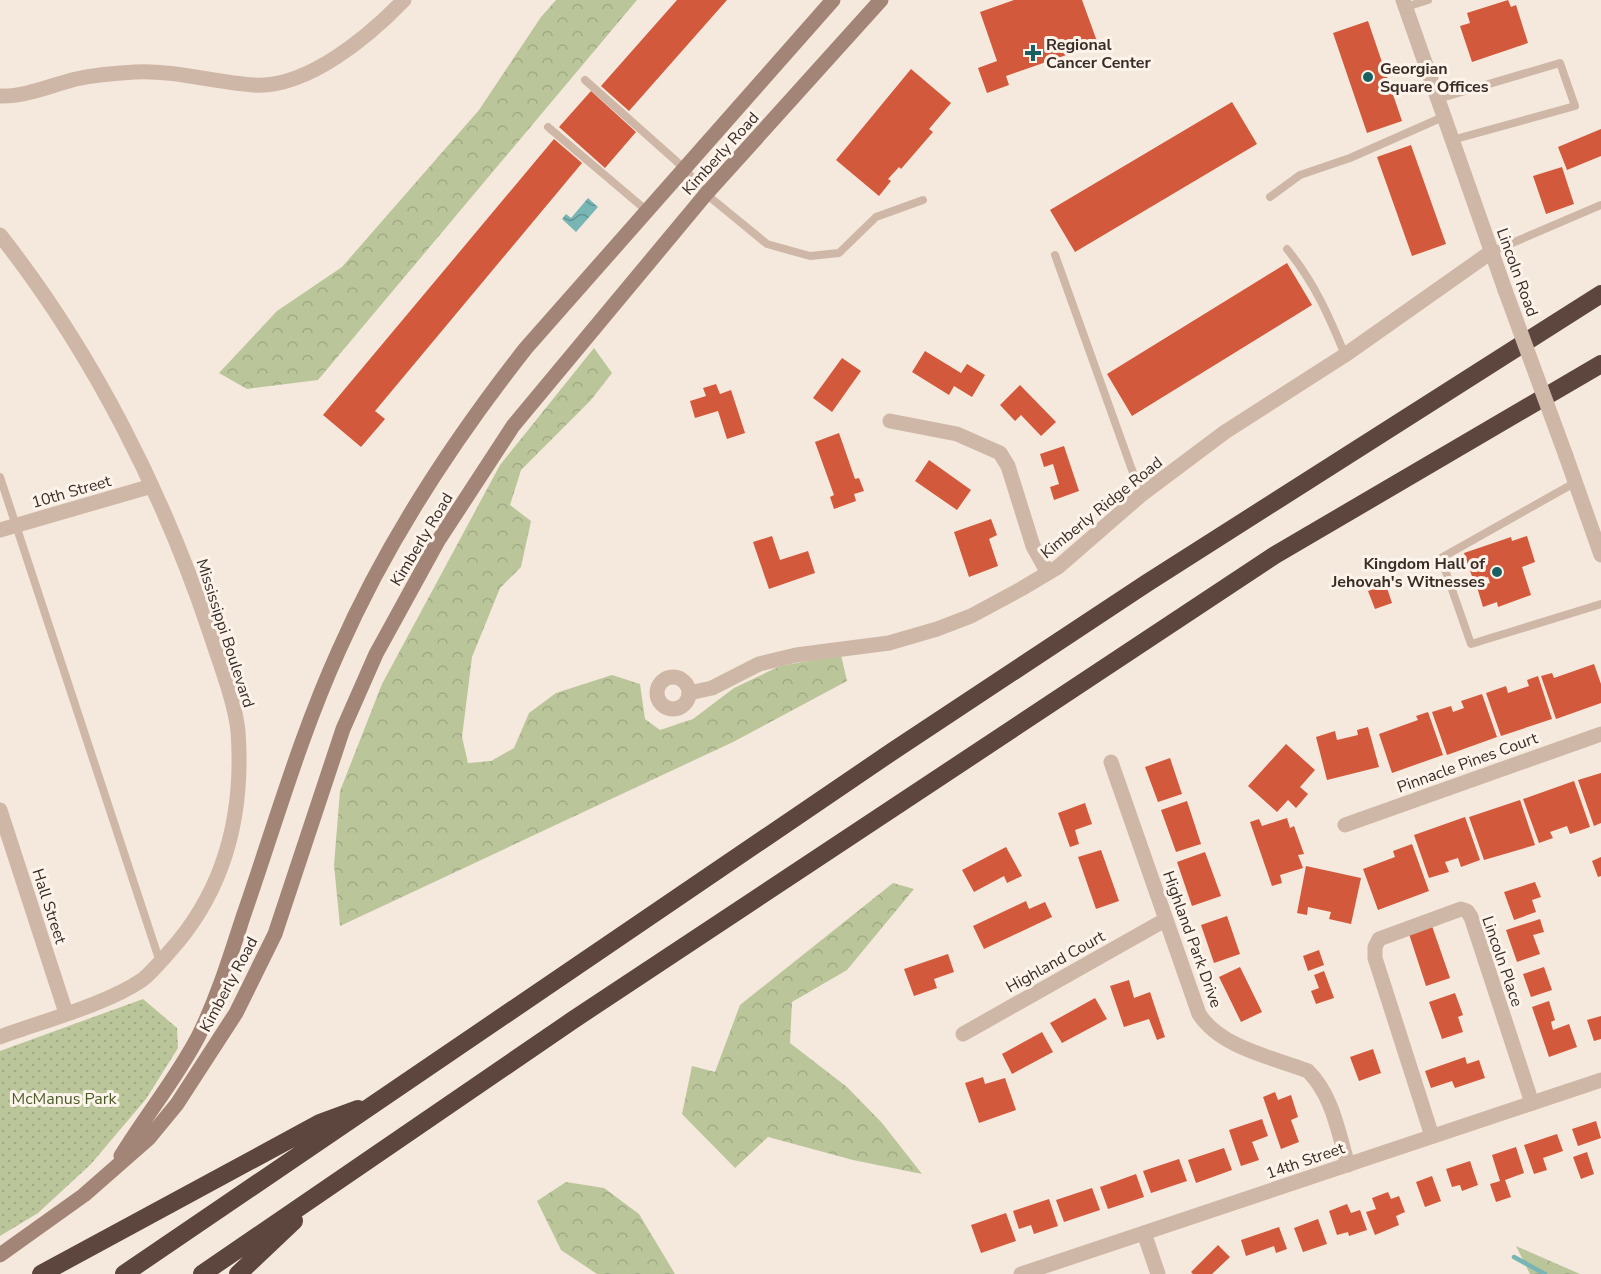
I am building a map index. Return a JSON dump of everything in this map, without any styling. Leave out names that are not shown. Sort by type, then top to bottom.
[{"type":"highway","points":[[124,1274],[385,1099],[893,751],[1147,583],[1601,294]]},
{"type":"highway","points":[[1437,398],[1601,305]]},
{"type":"highway","points":[[202,1274],[573,1020],[1275,555],[1599,366]]},
{"type":"highway","points":[[41,1274],[320,1123],[385,1099]]},
{"type":"highway","points":[[238,1274],[334,1182]]},
{"type":"main road","name":"Kimberly Road","points":[[114,1168],[141,1123],[168,1089],[198,1036],[217,993],[299,754],[334,662],[397,535],[437,469],[484,401],[526,348],[833,0]]},
{"type":"main road","name":"Kimberly Road","points":[[0,1255],[46,1224],[114,1168],[149,1138],[177,1104],[236,1013],[275,934],[343,729],[376,654],[438,541],[513,426],[706,194],[881,0]]},
{"type":"street","points":[[0,96],[79,78],[136,72],[182,74],[256,85],[282,82],[314,69],[362,40],[404,0]]},
{"type":"street","name":"Lincoln Road","points":[[1405,4],[1491,252],[1601,555]]},
{"type":"street","name":"Mississippi Boulevard","points":[[0,235],[61,319],[118,419],[152,486],[191,574],[219,658],[238,730],[237,786],[232,835],[218,877],[191,928],[143,979],[66,1013],[0,1037]]},
{"type":"street","name":"Kimberly Ridge Road","points":[[689,693],[712,688],[759,664],[796,656],[889,643],[971,616],[1048,573],[1141,495],[1225,432],[1345,355],[1491,252]]},
{"type":"street","points":[[890,421],[957,434],[1000,453],[1008,466],[1033,546],[1048,573]]},
{"type":"street","name":"10th Street","points":[[0,530],[152,486]]},
{"type":"street","name":"Pinnacle Pines Court","points":[[1345,825],[1601,734]]},
{"type":"street","name":"Highland Park Drive","points":[[1111,762],[1199,1014],[1208,1028],[1229,1041],[1308,1071],[1326,1093],[1348,1165]]},
{"type":"street","name":"Hall Street","points":[[0,810],[66,1013]]},
{"type":"street","name":"Lincoln Place","points":[[1432,1136],[1375,958],[1375,947],[1379,939],[1461,909],[1467,911],[1471,917],[1532,1103]]},
{"type":"street","name":"Highland Court","points":[[963,1034],[1165,920]]},
{"type":"street","name":"14th Street","points":[[1021,1274],[1601,1080]]},
{"type":"street","points":[[1144,1233],[1158,1274]]},
{"type":"lane","points":[[1405,4],[1428,0]]},
{"type":"lane","points":[[1438,99],[1560,63],[1575,106],[1452,140]]},
{"type":"lane","points":[[585,80],[684,168],[706,194],[767,244],[810,256],[839,253],[876,217],[923,200]]},
{"type":"lane","points":[[1270,197],[1300,175],[1350,158],[1443,117]]},
{"type":"lane","points":[[548,127],[646,210]]},
{"type":"lane","points":[[1491,252],[1601,206]]},
{"type":"lane","points":[[1287,249],[1308,276],[1327,309],[1345,355]]},
{"type":"lane","points":[[1055,255],[1141,495]]},
{"type":"lane","points":[[0,477],[160,962]]},
{"type":"lane","points":[[1575,482],[1442,558],[1472,644],[1601,604]]},
{"type":"green space","points":[[556,0],[637,0],[318,380],[247,389],[219,373],[277,311],[342,267],[479,110],[541,17]]},
{"type":"green space","points":[[594,348],[612,373],[591,400],[521,470],[510,505],[531,521],[521,567],[500,588],[472,657],[462,737],[468,763],[491,761],[514,748],[529,713],[556,693],[612,675],[640,684],[645,719],[660,730],[693,719],[734,688],[780,666],[841,655],[847,681],[733,742],[340,926],[334,865],[340,791],[382,684],[500,465]]},
{"type":"green space","points":[[893,883],[914,889],[847,970],[792,1002],[790,1043],[847,1087],[882,1123],[922,1174],[853,1160],[768,1137],[735,1168],[682,1114],[692,1066],[715,1072],[740,1005]]},
{"type":"green space","name":"McManus Park","points":[[143,999],[177,1028],[178,1048],[146,1099],[91,1164],[38,1213],[0,1236],[0,1051]]},
{"type":"green space","points":[[566,1182],[604,1188],[639,1214],[675,1274],[597,1274],[561,1250],[537,1201]]},
{"type":"green space","points":[[1516,1246],[1580,1274],[1530,1274]]},
{"type":"water","points":[[588,198],[598,207],[576,232],[562,219],[566,214],[571,218]]},
{"type":"building","points":[[677,0],[727,0],[629,111],[601,86]]},
{"type":"building","name":"Regional Cancer Center","points":[[1014,0],[1082,0],[1098,44],[1006,76],[1009,85],[987,93],[978,68],[997,61],[980,12]]},
{"type":"building","points":[[1508,0],[1511,7],[1516,5],[1528,43],[1472,62],[1460,26],[1470,23],[1467,13]]},
{"type":"building","name":"Georgian Square Offices","points":[[1368,21],[1402,121],[1367,133],[1333,33]]},
{"type":"building","points":[[911,69],[951,103],[929,129],[933,132],[901,169],[899,167],[888,179],[891,181],[879,196],[836,160]]},
{"type":"building","points":[[591,91],[636,132],[605,168],[559,127]]},
{"type":"building","points":[[1232,102],[1257,144],[1075,252],[1050,210]]},
{"type":"building","points":[[1601,129],[1601,156],[1567,170],[1558,147]]},
{"type":"building","points":[[554,139],[582,163],[375,411],[385,419],[361,447],[323,415]]},
{"type":"building","name":"Georgian Square Offices","points":[[1411,145],[1446,244],[1412,256],[1377,157]]},
{"type":"building","points":[[1562,167],[1574,204],[1546,214],[1533,176]]},
{"type":"building","points":[[1287,263],[1312,305],[1132,416],[1107,374]]},
{"type":"building","points":[[925,351],[961,373],[967,364],[985,375],[972,397],[954,386],[949,395],[912,372]]},
{"type":"building","points":[[842,358],[861,371],[832,412],[813,398]]},
{"type":"building","points":[[716,384],[720,394],[731,390],[745,433],[727,439],[718,411],[695,418],[690,401],[706,396],[703,388]]},
{"type":"building","points":[[1020,385],[1056,422],[1041,436],[1021,415],[1015,421],[1000,405]]},
{"type":"building","points":[[839,433],[855,479],[859,478],[864,491],[854,494],[856,501],[834,509],[830,497],[834,495],[815,442]]},
{"type":"building","points":[[1064,446],[1079,491],[1054,500],[1050,487],[1059,484],[1053,464],[1044,467],[1040,454]]},
{"type":"building","points":[[929,460],[971,490],[957,510],[915,481]]},
{"type":"building","points":[[991,519],[997,535],[989,539],[998,566],[969,577],[954,532]]},
{"type":"building","points":[[772,536],[780,560],[808,551],[815,573],[769,589],[753,542]]},
{"type":"building","name":"Kingdom Hall of Jehovah's Witnesses","points":[[1527,536],[1535,562],[1522,567],[1531,595],[1498,607],[1497,602],[1483,607],[1477,587],[1490,583],[1488,577],[1474,582],[1464,553],[1511,537],[1512,541]]},
{"type":"building","points":[[1386,585],[1392,603],[1375,609],[1368,591]]},
{"type":"building","points":[[1594,664],[1601,684],[1601,703],[1556,719],[1541,676],[1552,673],[1554,678]]},
{"type":"building","points":[[1538,676],[1552,719],[1501,736],[1486,693],[1506,686],[1508,693],[1529,686],[1527,680]]},
{"type":"building","points":[[1482,694],[1497,737],[1447,755],[1432,712],[1451,706],[1453,712],[1464,708],[1461,701]]},
{"type":"building","points":[[1428,712],[1443,755],[1392,773],[1379,734],[1418,720],[1416,716]]},
{"type":"building","points":[[1368,727],[1379,767],[1327,780],[1316,737],[1335,731],[1337,740],[1358,735],[1357,730]]},
{"type":"building","points":[[1286,744],[1315,770],[1300,787],[1308,794],[1296,808],[1288,800],[1277,812],[1248,786]]},
{"type":"building","points":[[1170,758],[1182,794],[1158,802],[1145,767]]},
{"type":"building","points":[[1601,773],[1601,823],[1594,826],[1578,780]]},
{"type":"building","points":[[1574,781],[1590,827],[1570,834],[1567,826],[1550,832],[1553,838],[1539,843],[1523,799]]},
{"type":"building","points":[[1520,800],[1535,845],[1484,860],[1469,817]]},
{"type":"building","points":[[1187,801],[1201,844],[1176,852],[1161,810]]},
{"type":"building","points":[[1085,803],[1092,824],[1075,830],[1079,844],[1070,847],[1058,813]]},
{"type":"building","points":[[1465,817],[1480,860],[1461,867],[1458,858],[1445,862],[1449,872],[1429,878],[1414,835]]},
{"type":"building","points":[[1287,818],[1290,828],[1294,826],[1304,854],[1298,855],[1303,868],[1280,875],[1282,883],[1272,886],[1250,822],[1259,819],[1262,826]]},
{"type":"building","points":[[1412,844],[1429,891],[1378,910],[1363,869],[1395,857],[1393,851]]},
{"type":"building","points":[[1006,847],[1022,876],[1007,883],[1004,876],[974,892],[962,870]]},
{"type":"building","points":[[1101,850],[1119,901],[1096,909],[1078,857]]},
{"type":"building","points":[[1205,852],[1221,896],[1192,906],[1177,862]]},
{"type":"building","points":[[1601,857],[1601,876],[1598,877],[1592,861]]},
{"type":"building","points":[[1306,866],[1361,878],[1351,924],[1329,919],[1331,912],[1308,907],[1307,915],[1297,913]]},
{"type":"building","points":[[1535,882],[1541,897],[1532,900],[1536,912],[1514,920],[1504,892]]},
{"type":"building","points":[[1026,901],[1029,909],[1045,902],[1052,917],[984,949],[973,926]]},
{"type":"building","points":[[1227,916],[1240,954],[1214,963],[1201,925]]},
{"type":"building","points":[[1540,919],[1544,932],[1533,935],[1540,954],[1517,962],[1506,930]]},
{"type":"building","points":[[1432,926],[1450,978],[1426,986],[1409,934]]},
{"type":"building","points":[[1319,950],[1324,965],[1308,971],[1303,956]]},
{"type":"building","points":[[948,954],[954,972],[934,979],[937,988],[914,996],[904,969]]},
{"type":"building","points":[[1240,967],[1262,1012],[1241,1022],[1219,977]]},
{"type":"building","points":[[1544,967],[1552,990],[1531,997],[1523,974]]},
{"type":"building","points":[[1324,971],[1334,998],[1316,1004],[1311,991],[1319,988],[1314,975]]},
{"type":"building","points":[[1129,980],[1134,998],[1150,992],[1165,1037],[1157,1040],[1149,1019],[1124,1027],[1110,986]]},
{"type":"building","points":[[1455,993],[1463,1015],[1458,1017],[1463,1032],[1442,1039],[1429,1002]]},
{"type":"building","points":[[1095,998],[1107,1019],[1062,1043],[1050,1023]]},
{"type":"building","points":[[1549,1001],[1555,1020],[1551,1022],[1553,1030],[1569,1024],[1577,1047],[1549,1057],[1532,1007]]},
{"type":"building","points":[[1601,1016],[1601,1039],[1594,1041],[1587,1020]]},
{"type":"building","points":[[1042,1032],[1053,1052],[1012,1074],[1002,1054]]},
{"type":"building","points":[[1373,1049],[1381,1073],[1359,1081],[1350,1057]]},
{"type":"building","points":[[1465,1057],[1467,1064],[1479,1060],[1485,1078],[1455,1088],[1452,1081],[1431,1088],[1425,1071]]},
{"type":"building","points":[[983,1077],[985,1084],[1005,1078],[1016,1110],[979,1123],[965,1083]]},
{"type":"building","points":[[1275,1092],[1278,1100],[1291,1095],[1298,1117],[1291,1120],[1299,1142],[1281,1149],[1263,1097]]},
{"type":"building","points":[[1262,1119],[1268,1136],[1252,1142],[1259,1160],[1241,1166],[1229,1130]]},
{"type":"building","points":[[1596,1121],[1601,1138],[1578,1146],[1572,1129]]},
{"type":"building","points":[[1557,1134],[1563,1151],[1543,1158],[1547,1170],[1534,1174],[1524,1145]]},
{"type":"building","points":[[1516,1147],[1524,1173],[1505,1180],[1511,1197],[1496,1202],[1490,1184],[1500,1181],[1492,1155]]},
{"type":"building","points":[[1224,1148],[1232,1170],[1196,1183],[1188,1160]]},
{"type":"building","points":[[1587,1152],[1594,1174],[1581,1179],[1573,1157]]},
{"type":"building","points":[[1179,1159],[1187,1181],[1151,1193],[1143,1171]]},
{"type":"building","points":[[1470,1161],[1478,1185],[1462,1191],[1460,1185],[1452,1187],[1446,1169]]},
{"type":"building","points":[[1136,1174],[1144,1197],[1108,1209],[1100,1187]]},
{"type":"building","points":[[1432,1176],[1441,1201],[1425,1207],[1416,1182]]},
{"type":"building","points":[[1092,1188],[1100,1210],[1064,1222],[1056,1200]]},
{"type":"building","points":[[1388,1192],[1391,1199],[1399,1196],[1405,1212],[1396,1216],[1399,1225],[1375,1235],[1366,1212],[1376,1209],[1372,1198]]},
{"type":"building","points":[[1049,1199],[1058,1226],[1034,1234],[1031,1225],[1019,1229],[1013,1211]]},
{"type":"building","points":[[1347,1204],[1351,1213],[1360,1210],[1367,1230],[1349,1236],[1348,1232],[1337,1235],[1329,1211]]},
{"type":"building","points":[[1006,1213],[1016,1241],[981,1253],[971,1225]]},
{"type":"building","points":[[1318,1219],[1327,1244],[1303,1252],[1294,1228]]},
{"type":"building","points":[[1279,1227],[1287,1249],[1276,1253],[1274,1246],[1246,1256],[1241,1240]]},
{"type":"building","points":[[1218,1245],[1230,1257],[1212,1274],[1193,1274],[1191,1272]]},
{"type":"waterway","points":[[1514,1257],[1545,1274]]},
{"type":"place","name":"Regional Cancer Center","points":[[1033,53]]},
{"type":"place","name":"Georgian Square Offices","points":[[1368,77]]},
{"type":"place","name":"Kingdom Hall of Jehovah's Witnesses","points":[[1497,572]]}]
